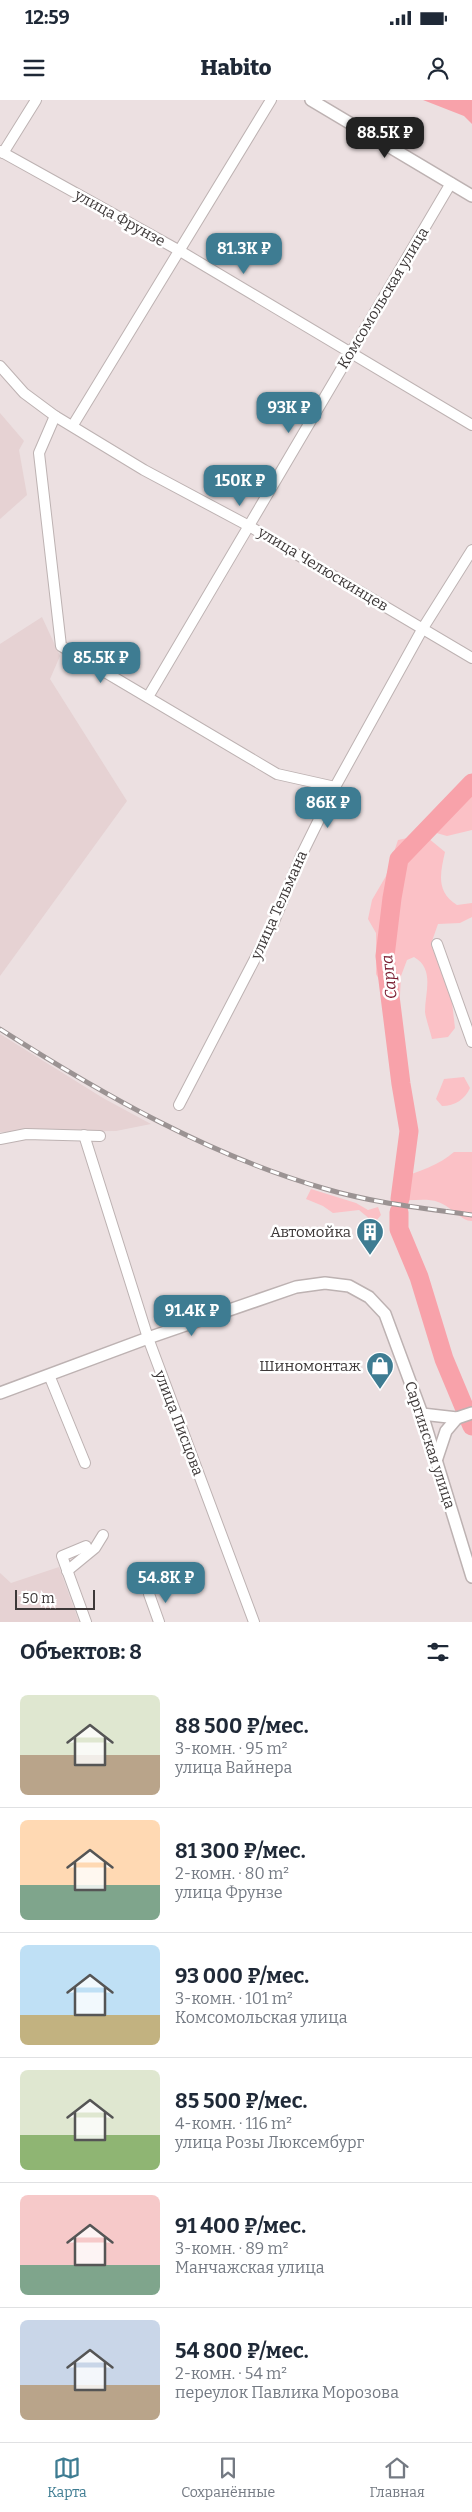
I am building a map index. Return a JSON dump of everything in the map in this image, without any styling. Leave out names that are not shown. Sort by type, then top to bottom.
[{"type":"street","points":[[2,152],[36,100]]},
{"type":"street","points":[[73,425],[271,100]]},
{"type":"street","points":[[311,100],[472,196]]},
{"type":"street","name":"улица Фрунзе","points":[[2,152],[180,251],[472,425]]},
{"type":"street","name":"Комсомольская улица","points":[[148,697],[451,183]]},
{"type":"street","name":"улица Челюскинцев","points":[[0,366],[24,393],[55,416],[73,425],[144,470],[250,526],[472,658]]},
{"type":"street","points":[[55,416],[39,453],[60,646],[277,774],[335,787]]},
{"type":"street","name":"улица Тельмана","points":[[180,1105],[273,924],[301,856],[335,787],[423,628],[472,550]]},
{"type":"street","points":[[437,944],[472,1042]]},
{"type":"street","points":[[0,1139],[26,1134],[100,1136]]},
{"type":"street","name":"улица Писцова","points":[[84,1135],[148,1338],[254,1622]]},
{"type":"street","name":"Саргинская улица","points":[[148,1338],[296,1287],[325,1283],[349,1286],[369,1297],[385,1314],[422,1414],[472,1577]]},
{"type":"street","points":[[0,1393],[148,1338]]},
{"type":"street","points":[[49,1375],[85,1463]]},
{"type":"street","points":[[422,1414],[457,1418],[472,1413]]},
{"type":"street","points":[[437,1461],[440,1443],[446,1431],[457,1418]]},
{"type":"street","points":[[67,1571],[95,1548],[103,1535]]},
{"type":"street","points":[[86,1546],[62,1556],[86,1622]]},
{"type":"street","points":[[149,1594],[159,1622]]},
{"type":"shaded area","points":[[423,100],[472,100],[472,124],[464,116]]},
{"type":"shaded area","points":[[0,413],[24,441],[19,450],[27,495],[0,519]]},
{"type":"shaded area","points":[[42,617],[60,656],[50,679],[127,801],[0,976],[0,644]]},
{"type":"shaded area","points":[[472,776],[472,830],[447,836],[426,830],[430,814],[441,802],[454,799]]},
{"type":"shaded area","points":[[417,836],[428,838],[445,852],[441,882],[450,900],[457,905],[472,903],[472,917],[460,923],[438,924],[431,944],[452,1002],[455,1028],[448,1037],[432,1039],[425,1012],[427,974],[425,968],[414,957],[407,960],[401,976],[400,995],[388,997],[376,974],[376,933],[368,919],[372,900],[386,876],[398,840]]},
{"type":"shaded area","points":[[0,1034],[103,1098],[151,1124],[116,1131],[0,1132]]},
{"type":"shaded area","points":[[464,1077],[470,1088],[465,1095],[455,1103],[442,1106],[436,1099],[444,1079]]},
{"type":"shaded area","points":[[454,1152],[472,1152],[472,1221],[464,1219],[438,1202],[402,1200],[398,1196],[399,1178],[435,1164]]},
{"type":"shaded area","points":[[311,1189],[356,1203],[368,1210],[378,1207],[381,1215],[376,1221],[371,1220],[359,1210],[333,1213],[323,1206],[306,1199]]},
{"type":"shaded area","points":[[59,1567],[79,1622],[0,1622],[0,1573],[11,1583]]},
{"type":"waterway","name":"Сарга","points":[[400,1199],[409,1131],[401,1084],[385,956],[392,898],[399,859],[472,783]]},
{"type":"waterway","name":"Сарга","points":[[399,1212],[399,1229],[419,1277],[444,1359],[472,1426]]},
{"type":"railway","points":[[0,1029],[117,1099],[158,1121],[240,1159],[344,1194],[399,1205],[472,1215]]},
{"type":"place","name":"Автомойка","points":[[370,1256]]},
{"type":"place","name":"Шиномонтаж","points":[[380,1390]]}]
